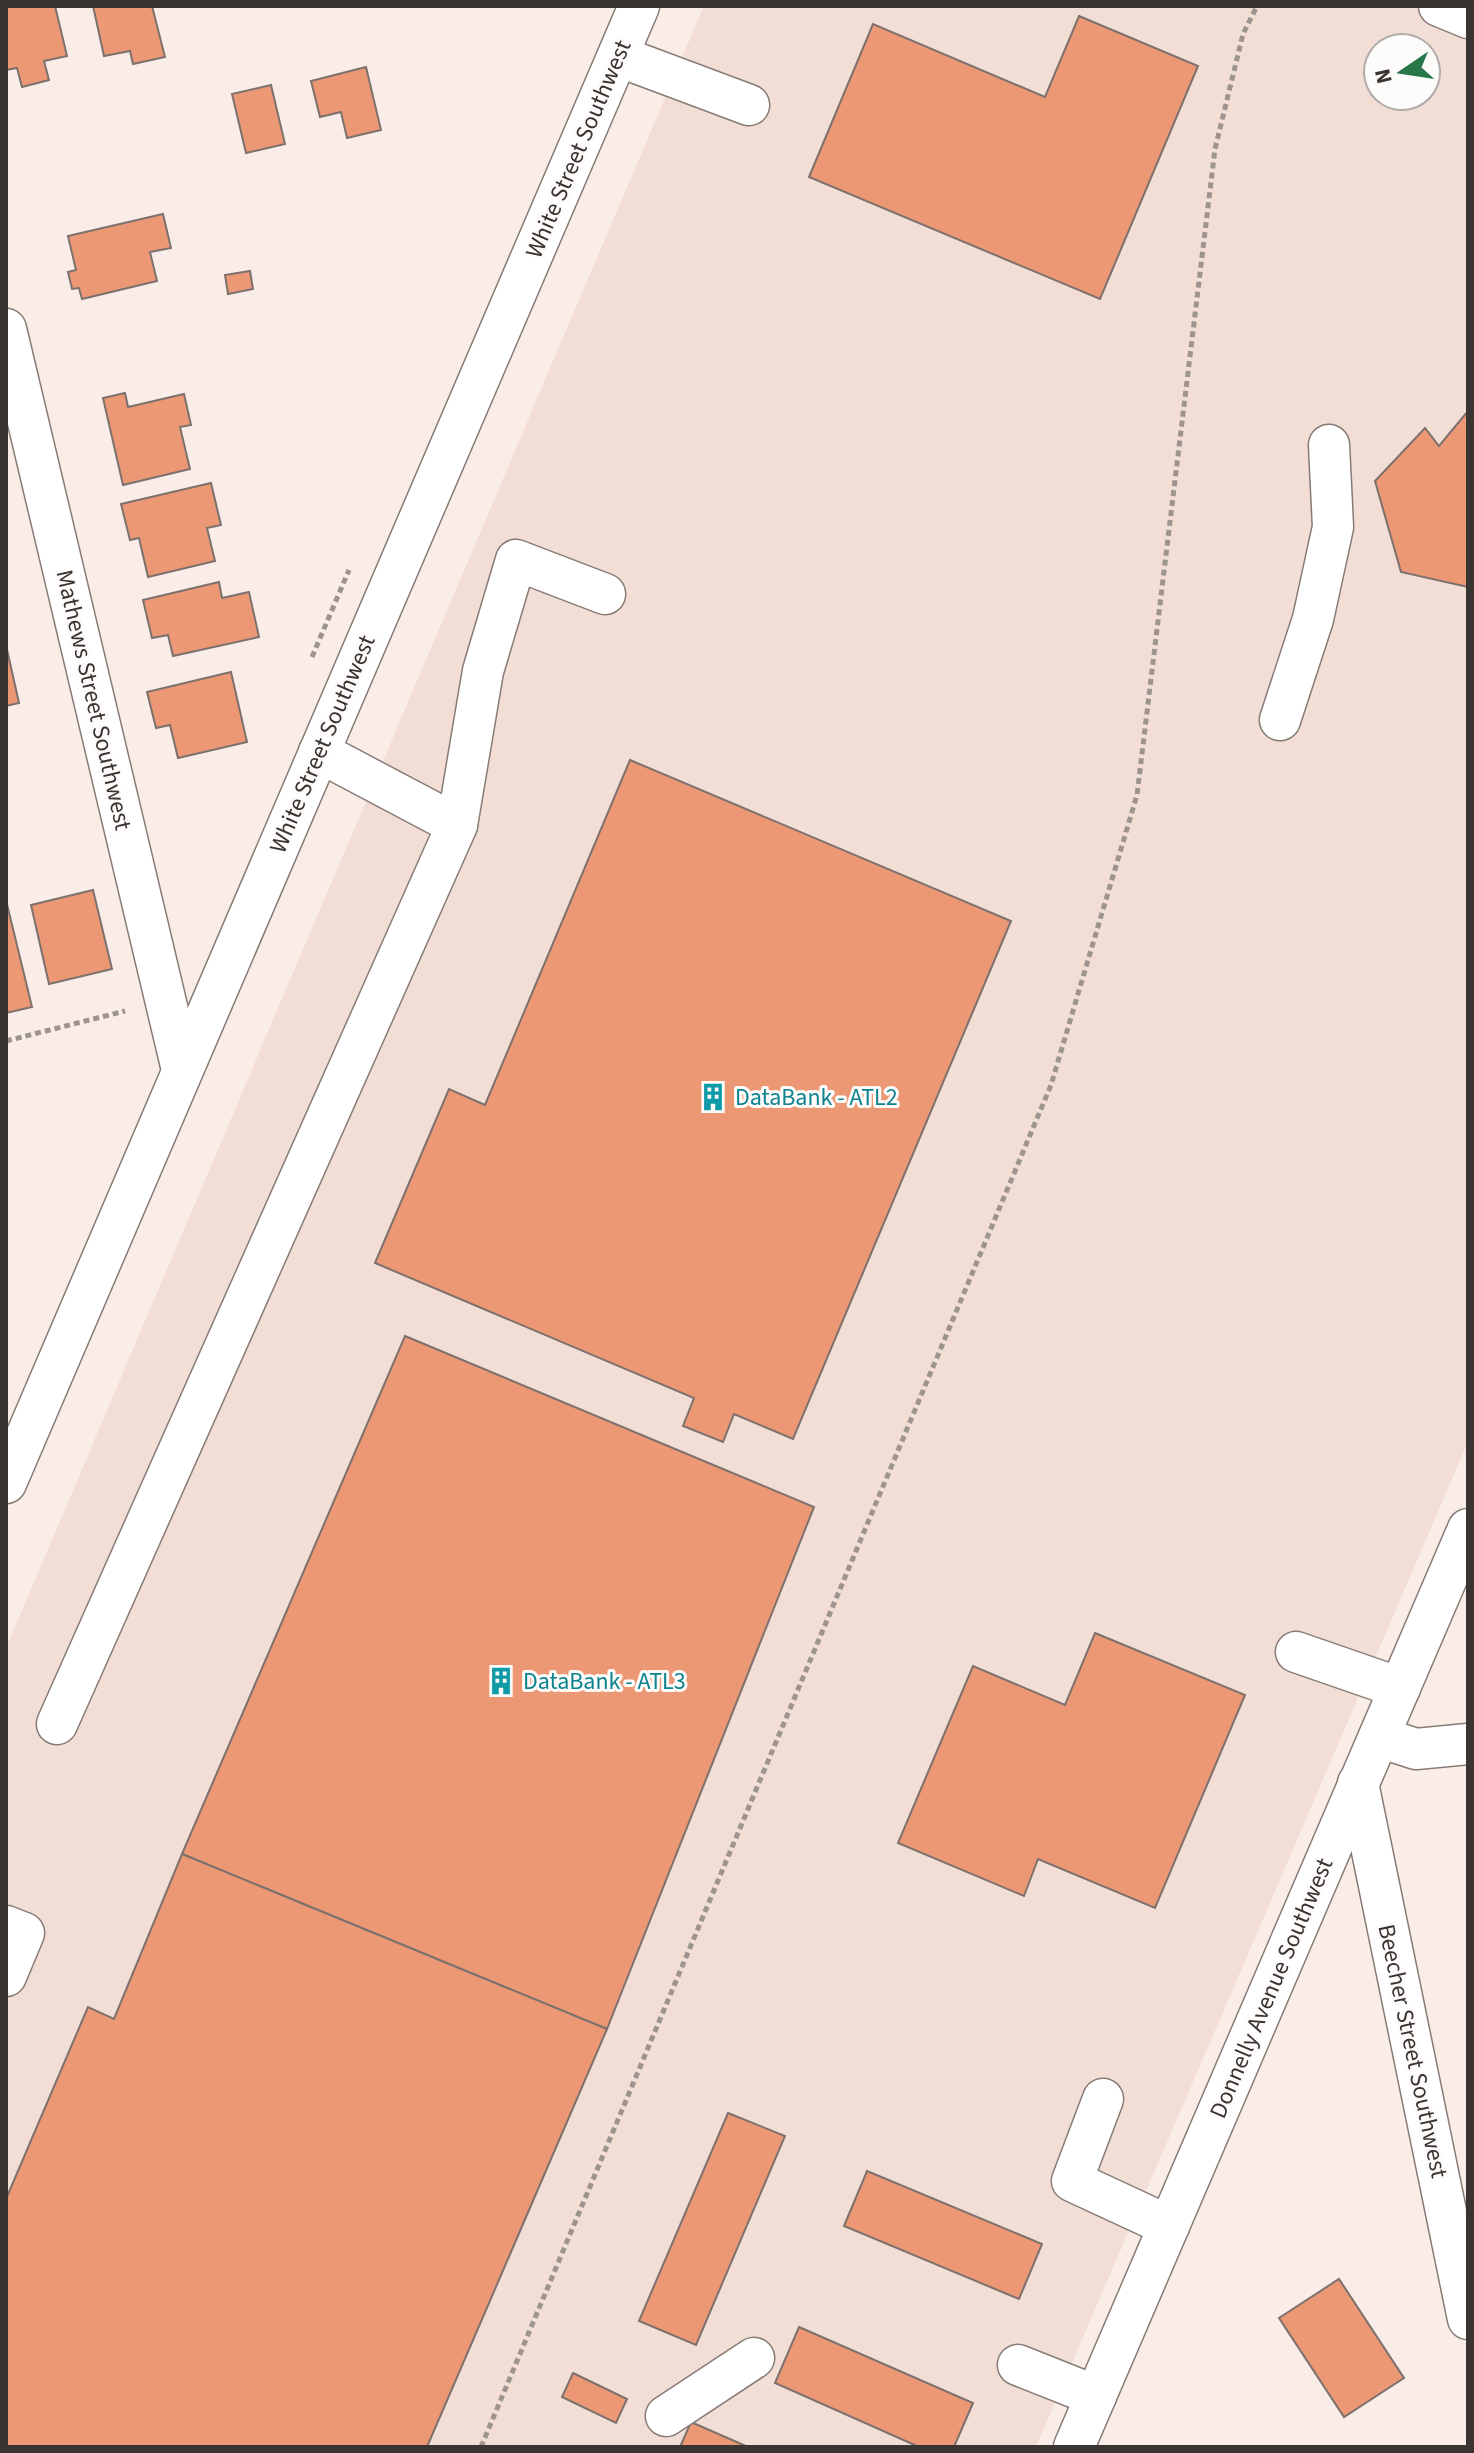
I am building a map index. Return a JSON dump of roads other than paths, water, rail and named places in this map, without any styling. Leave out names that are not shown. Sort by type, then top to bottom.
[{"type":"street","name":"White Street Southwest","points":[[6,1483],[639,6]]},
{"type":"street","points":[[1439,6],[1468,18]]},
{"type":"street","points":[[618,56],[749,105]]},
{"type":"street","name":"Mathews Street Southwest","points":[[6,329],[182,1070]]},
{"type":"street","points":[[1280,720],[1313,619],[1333,527],[1329,445]]},
{"type":"street","points":[[57,1724],[457,825],[483,671],[516,560],[605,594]]},
{"type":"street","points":[[319,752],[457,825]]},
{"type":"street","name":"Donnelly Avenue Southwest","points":[[1074,2447],[1468,1529]]},
{"type":"street","points":[[1296,1652],[1400,1688]]},
{"type":"street","points":[[1379,1737],[1416,1749],[1468,1744]]},
{"type":"street","name":"Beecher Street Southwest","points":[[1358,1783],[1468,2319]]},
{"type":"street","points":[[6,1926],[24,1933],[6,1976]]},
{"type":"street","points":[[1103,2099],[1072,2181],[1169,2226]]},
{"type":"street","points":[[666,2416],[754,2358]]},
{"type":"street","points":[[1018,2365],[1096,2396]]},
{"type":"place","name":"DataBank - ATL2","points":[[713,1097]]},
{"type":"place","name":"DataBank - ATL3","points":[[501,1681]]}]
